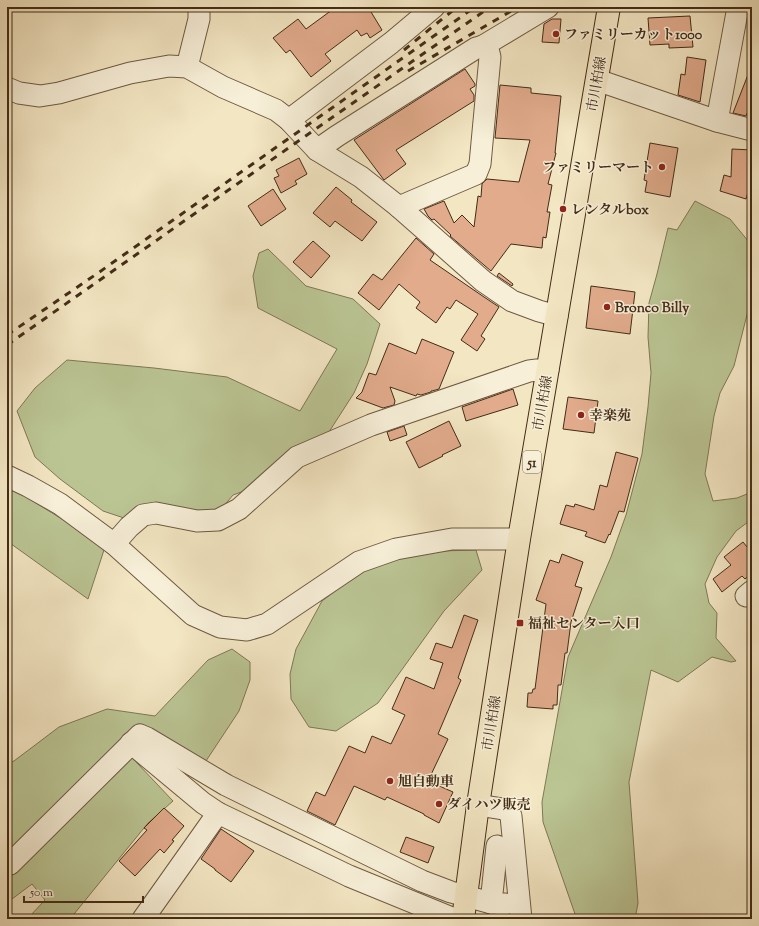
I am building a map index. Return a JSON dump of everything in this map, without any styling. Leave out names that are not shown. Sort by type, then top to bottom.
[{"type":"main road","name":"市川柏線","points":[[463,919],[478,805],[519,539],[609,7]]},
{"type":"street","points":[[187,67],[199,19],[200,7]]},
{"type":"street","points":[[289,120],[391,43],[434,7]]},
{"type":"street","points":[[317,150],[469,52],[483,46],[548,7]]},
{"type":"street","points":[[717,121],[738,7]]},
{"type":"street","points":[[399,207],[476,174],[480,164],[490,57],[488,50],[483,46]]},
{"type":"street","points":[[7,88],[19,93],[40,96],[59,93],[130,73],[169,66],[187,67],[222,87],[276,110],[289,120],[317,150],[361,177],[399,207],[483,281],[512,300],[538,311],[557,316]]},
{"type":"street","points":[[597,80],[717,121],[752,130]]},
{"type":"street","points":[[114,544],[129,527],[143,515],[156,513],[197,521],[218,520],[239,510],[297,456],[371,425],[529,371],[548,370]]},
{"type":"street","points":[[7,476],[60,504],[114,544],[193,615],[220,627],[247,630],[267,624],[359,562],[396,550],[452,539],[519,539]]},
{"type":"street","points":[[10,864],[140,735],[226,785],[416,878],[451,892],[491,902],[520,912]]},
{"type":"street","points":[[131,743],[203,803],[218,813],[349,876],[454,919]]},
{"type":"street","points":[[478,805],[503,808],[508,811],[511,816],[499,846],[491,902]]},
{"type":"street","points":[[142,919],[218,813]]},
{"type":"street","points":[[499,846],[520,912]]},
{"type":"green space","points":[[695,201],[730,219],[749,242],[752,252],[752,295],[734,366],[720,393],[714,416],[705,474],[713,501],[737,498],[752,492],[752,519],[736,531],[717,557],[705,584],[709,603],[717,613],[716,638],[736,661],[731,662],[712,657],[678,682],[651,670],[629,782],[638,903],[635,919],[581,919],[575,914],[543,822],[542,802],[568,657],[611,557],[626,515],[642,454],[651,373],[648,337],[649,303],[668,228],[677,230]]},
{"type":"green space","points":[[268,249],[306,286],[353,299],[380,324],[367,364],[354,393],[327,435],[244,491],[233,495],[218,513],[124,518],[103,511],[60,479],[35,457],[17,411],[35,388],[67,360],[154,368],[227,377],[300,411],[337,349],[258,308],[253,276],[259,253]]},
{"type":"green space","points":[[7,485],[65,521],[104,550],[88,599],[7,541]]},
{"type":"green space","points":[[476,550],[482,570],[444,611],[378,703],[336,731],[309,727],[291,699],[290,674],[296,649],[322,601],[363,570],[396,557],[440,551]]},
{"type":"green space","points":[[232,649],[250,662],[250,680],[239,711],[204,764],[120,745],[173,801],[148,823],[70,919],[7,919],[7,916],[30,916],[45,900],[32,884],[12,899],[7,890],[7,764],[14,761],[59,727],[107,709],[155,716],[208,660]]},
{"type":"building","points":[[336,7],[368,7],[382,30],[370,38],[367,33],[361,36],[357,30],[325,54],[331,61],[311,77],[290,50],[286,53],[273,38],[298,19],[306,29]]},
{"type":"building","points":[[690,16],[693,47],[669,48],[669,44],[650,45],[648,18]]},
{"type":"building","points":[[552,19],[561,19],[559,43],[542,42],[544,24]]},
{"type":"building","points":[[687,57],[706,60],[700,102],[678,95],[681,74],[685,75]]},
{"type":"building","points":[[751,67],[752,115],[747,113],[746,116],[733,113]]},
{"type":"building","points":[[465,69],[475,84],[475,86],[470,89],[474,95],[474,101],[396,150],[406,164],[384,180],[354,140]]},
{"type":"building","points":[[500,85],[531,88],[531,93],[561,96],[556,153],[548,184],[552,185],[547,212],[550,212],[546,238],[543,237],[542,248],[511,244],[491,271],[450,236],[451,235],[434,219],[432,220],[424,209],[444,201],[454,223],[462,215],[474,227],[478,196],[481,197],[482,184],[487,179],[519,182],[530,140],[495,138]]},
{"type":"building","points":[[650,143],[678,148],[670,197],[645,192],[647,181],[644,180]]},
{"type":"building","points":[[732,149],[752,150],[752,178],[746,199],[720,191],[724,175],[731,177]]},
{"type":"building","points":[[299,158],[307,174],[295,181],[297,184],[281,193],[274,178],[279,176],[276,170]]},
{"type":"building","points":[[336,187],[352,200],[351,202],[377,222],[362,241],[335,221],[330,227],[313,213]]},
{"type":"building","points":[[273,189],[286,209],[261,226],[248,206]]},
{"type":"building","points":[[416,238],[434,254],[430,260],[499,307],[481,336],[485,339],[477,351],[461,340],[478,314],[456,300],[450,309],[447,307],[436,323],[416,308],[420,302],[399,284],[379,310],[358,293],[373,274],[382,280]]},
{"type":"building","points":[[313,241],[330,256],[311,278],[293,262]]},
{"type":"building","points":[[499,273],[513,284],[512,286],[497,276]]},
{"type":"building","points":[[591,286],[635,292],[630,334],[586,328]]},
{"type":"building","points":[[422,339],[454,352],[439,389],[421,395],[417,394],[416,396],[390,387],[395,401],[394,405],[383,408],[356,398],[362,392],[369,373],[376,375],[389,343],[416,354]]},
{"type":"building","points":[[513,389],[518,405],[466,421],[462,407]]},
{"type":"building","name":"幸楽苑","points":[[568,397],[598,401],[594,433],[563,429]]},
{"type":"building","points":[[449,421],[461,446],[419,468],[406,442]]},
{"type":"building","points":[[404,426],[407,435],[390,441],[387,432]]},
{"type":"building","points":[[616,452],[638,458],[624,512],[619,511],[610,535],[609,534],[605,543],[585,536],[587,532],[560,524],[566,505],[574,507],[575,504],[594,510],[600,485],[607,487]]},
{"type":"building","points":[[743,542],[752,553],[752,573],[745,579],[742,576],[722,592],[713,579],[731,565],[724,557]]},
{"type":"building","points":[[562,554],[583,562],[575,586],[582,588],[571,622],[561,685],[558,685],[557,705],[553,705],[553,709],[527,707],[528,693],[532,693],[533,689],[535,689],[546,604],[536,600],[550,560],[559,563]]},
{"type":"building","points":[[464,615],[478,620],[458,678],[461,680],[438,734],[448,739],[428,781],[453,792],[439,823],[424,814],[387,797],[385,800],[354,786],[335,825],[307,811],[316,792],[325,796],[349,746],[365,753],[372,736],[391,744],[405,715],[392,709],[406,677],[434,689],[443,663],[430,659],[436,643],[452,648]]},
{"type":"building","points":[[164,808],[184,826],[172,840],[174,841],[164,853],[160,849],[135,876],[119,861],[147,830],[144,828]]},
{"type":"building","points":[[221,829],[254,851],[231,882],[201,859]]},
{"type":"building","points":[[406,837],[434,847],[428,863],[400,852]]},
{"type":"railway","points":[[404,50],[457,7]]},
{"type":"railway","points":[[7,335],[98,273],[475,7]]},
{"type":"railway","points":[[7,345],[490,7]]},
{"type":"railway","points":[[408,71],[518,7]]},
{"type":"place","name":"ファミリーカット1000","points":[[556,34]]},
{"type":"place","name":"ファミリーマート","points":[[662,167]]},
{"type":"place","name":"レンタルbox","points":[[563,209]]},
{"type":"place","name":"Bronco Billy","points":[[607,307]]},
{"type":"place","name":"幸楽苑","points":[[581,415]]},
{"type":"place","name":"福祉センター入口","points":[[520,623]]},
{"type":"place","name":"旭自動車","points":[[390,781]]},
{"type":"place","name":"ダイハツ販売","points":[[439,804]]}]
